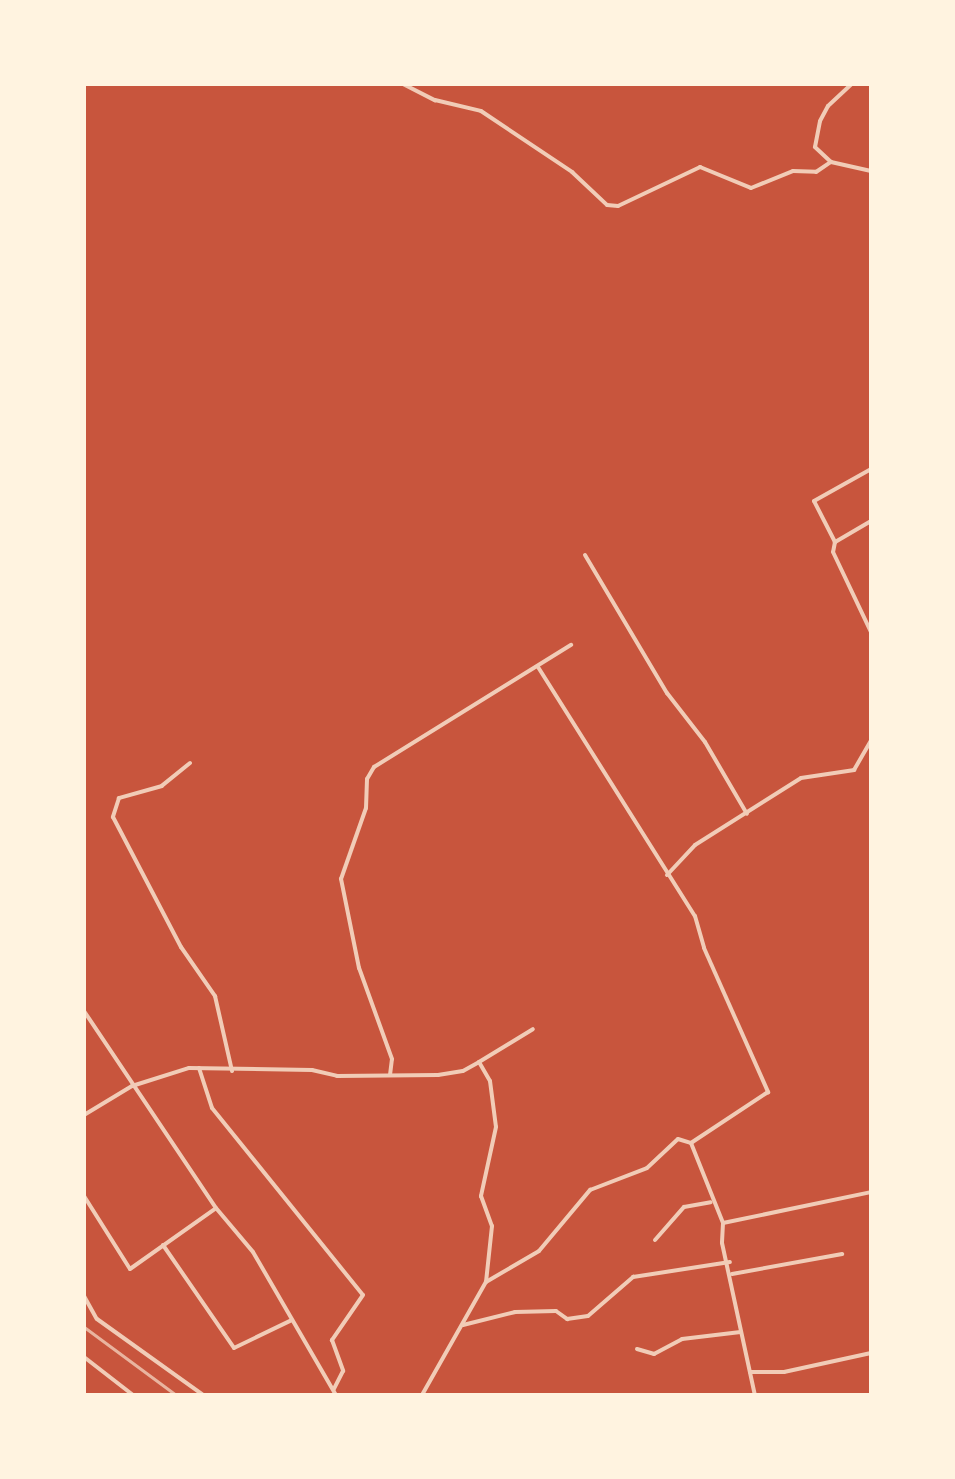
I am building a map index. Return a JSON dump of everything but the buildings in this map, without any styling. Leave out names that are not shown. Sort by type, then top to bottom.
[{"type":"street","points":[[403,84],[435,100],[481,111],[572,172],[607,205],[632,201],[700,167],[751,188],[793,171],[816,172],[831,162]]},
{"type":"street","points":[[852,84],[828,106],[820,121],[815,147],[831,162],[871,171]]},
{"type":"street","points":[[871,469],[814,501],[835,542],[833,552],[871,632]]},
{"type":"street","points":[[835,542],[871,521]]},
{"type":"street","points":[[585,555],[667,693],[705,742],[747,814]]},
{"type":"street","points":[[390,1075],[392,1059],[359,968],[341,879],[366,808],[367,779],[374,767],[571,645]]},
{"type":"street","points":[[538,667],[695,916],[704,948],[768,1092],[691,1143]]},
{"type":"street","points":[[667,875],[695,845],[801,778],[854,770],[871,741]]},
{"type":"street","points":[[190,763],[162,786],[119,798],[113,817],[181,947],[215,996],[232,1071]]},
{"type":"street","points":[[84,1011],[216,1208],[253,1252],[334,1392]]},
{"type":"street","points":[[84,1115],[132,1086],[199,1068],[390,1075],[463,1071],[533,1029]]},
{"type":"street","points":[[422,1395],[486,1282],[492,1226],[481,1196],[496,1127],[490,1081],[479,1062]]},
{"type":"street","points":[[199,1068],[212,1108],[363,1295],[332,1340],[343,1371],[334,1392]]},
{"type":"street","points":[[486,1282],[539,1251],[590,1190],[647,1168],[678,1139],[691,1143]]},
{"type":"street","points":[[691,1143],[711,1202],[723,1223],[722,1243],[730,1262],[755,1395]]},
{"type":"street","points":[[723,1223],[871,1192]]},
{"type":"street","points":[[84,1196],[130,1269],[216,1208]]},
{"type":"street","points":[[655,1240],[684,1207],[711,1202]]},
{"type":"street","points":[[163,1245],[234,1348],[292,1320]]},
{"type":"street","points":[[732,1274],[842,1254]]},
{"type":"street","points":[[461,1326],[515,1312],[556,1311],[567,1319],[588,1316],[633,1277],[730,1262]]},
{"type":"street","points":[[84,1296],[97,1319],[203,1395]]},
{"type":"street","points":[[637,1349],[654,1354],[682,1339],[741,1332]]},
{"type":"street","points":[[750,1372],[784,1372],[871,1353]]},
{"type":"street","points":[[84,1357],[133,1395]]},
{"type":"railway","points":[[84,1327],[176,1395]]}]
